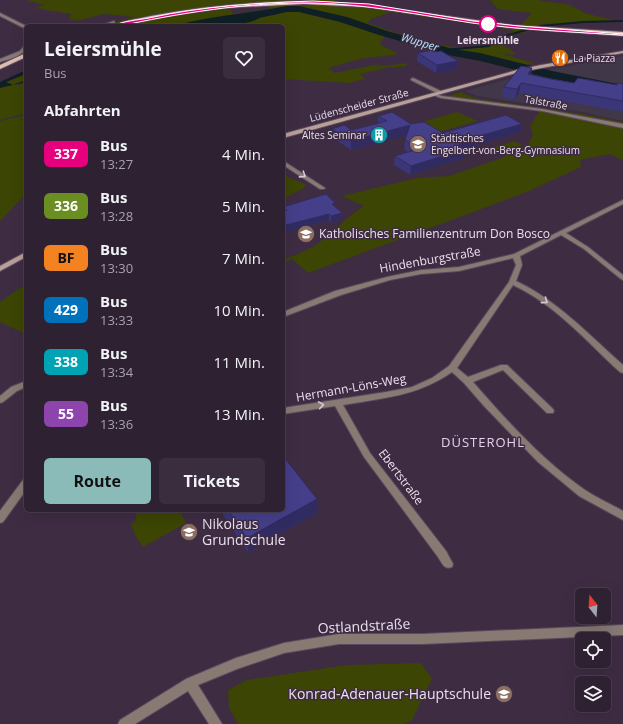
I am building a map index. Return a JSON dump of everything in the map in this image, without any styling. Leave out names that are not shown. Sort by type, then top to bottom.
[{"type":"main road","points":[[115,24],[181,13],[265,3],[324,2],[381,7],[473,22],[536,29],[623,34]]},
{"type":"main road","name":"Lüdenscheider Straße","points":[[285,135],[519,71],[623,52]]},
{"type":"main road","points":[[0,67],[24,57]]},
{"type":"main road","points":[[0,269],[24,255]]},
{"type":"street","points":[[0,14],[24,27]]},
{"type":"street","points":[[0,61],[22,52],[24,49]]},
{"type":"street","name":"Lüdenscheider Straße","points":[[413,79],[441,93]]},
{"type":"street","name":"Talstraße","points":[[435,94],[441,97],[542,110],[623,126]]},
{"type":"street","name":"Talstraße","points":[[466,100],[523,113]]},
{"type":"street","points":[[285,164],[322,188]]},
{"type":"street","name":"Hindenburgstraße","points":[[285,314],[338,293],[389,278],[421,272],[460,269],[516,255],[623,202]]},
{"type":"street","points":[[562,233],[586,248],[623,278]]},
{"type":"street","name":"Hermann-Löns-Weg","points":[[285,411],[386,395],[414,389],[435,380],[452,368],[512,282],[519,265],[516,255]]},
{"type":"street","points":[[512,282],[527,288],[550,304],[623,370]]},
{"type":"street","points":[[467,381],[504,367],[550,411]]},
{"type":"street","points":[[452,368],[467,381],[541,460],[582,493],[623,516]]},
{"type":"street","points":[[0,400],[14,389],[24,385]]},
{"type":"street","name":"Ebertstraße","points":[[338,403],[367,454],[448,564]]},
{"type":"street","points":[[0,519],[24,487]]},
{"type":"street","name":"Ostlandstraße","points":[[124,724],[190,683],[236,664],[284,648],[339,640],[423,639],[623,630]]},
{"type":"street","points":[[190,683],[216,724]]},
{"type":"shaded area","points":[[264,14],[259,18],[245,23],[192,24],[223,17]]},
{"type":"shaded area","points":[[623,56],[623,121],[583,112],[477,96],[465,91],[526,74]]},
{"type":"shaded area","points":[[24,71],[24,75],[6,82],[13,85],[0,88],[0,82]]},
{"type":"green space","points":[[27,0],[336,0],[331,3],[532,31],[511,35],[502,42],[515,53],[513,55],[498,53],[534,63],[513,69],[471,59],[425,51],[434,47],[387,34],[379,44],[399,54],[360,59],[328,68],[335,73],[374,65],[385,66],[406,63],[407,66],[385,68],[360,74],[365,79],[349,83],[285,79],[285,24],[237,24],[264,14],[223,17],[192,24],[131,24],[174,15],[233,7],[231,10],[233,14],[270,9],[265,4],[228,6],[119,24],[108,24],[134,17],[104,14],[77,21],[69,19],[71,14],[35,8],[44,5]],"holes":[[[391,12],[514,31],[489,44],[461,48],[428,42],[367,23],[371,19]]]},
{"type":"green space","points":[[490,0],[537,0],[570,5],[585,13],[617,21],[540,24],[538,26],[521,25],[532,13],[498,9]]},
{"type":"green space","points":[[24,75],[24,81],[14,84],[18,85],[24,83],[24,114],[0,120],[0,84],[8,84],[6,82]]},
{"type":"green space","points":[[461,92],[474,98],[582,114],[623,122],[623,160],[609,154],[580,160],[581,167],[529,191],[308,273],[292,259],[285,262],[285,259],[317,244],[352,214],[364,206],[342,196],[417,178],[449,176],[499,159],[527,146],[533,135],[530,126],[541,109],[447,96]]},
{"type":"green space","points":[[457,112],[478,121],[431,134],[415,124]]},
{"type":"green space","points":[[24,115],[24,196],[0,221],[0,121]]},
{"type":"green space","points":[[514,141],[523,145],[501,153],[492,148]]},
{"type":"green space","points":[[285,176],[305,184],[304,188],[285,198]]},
{"type":"green space","points":[[24,285],[24,333],[0,322],[0,302]]},
{"type":"green space","points":[[135,512],[181,512],[186,523],[143,547],[135,535],[131,524],[136,520]]},
{"type":"green space","points":[[421,663],[432,679],[412,720],[404,724],[238,724],[229,708],[228,690],[247,680],[347,665]]},
{"type":"building","points":[[433,50],[436,52],[441,51],[458,61],[437,65],[418,53]]},
{"type":"building","points":[[521,66],[532,68],[528,74],[551,79],[574,83],[578,78],[617,85],[617,83],[623,84],[623,101],[521,83],[517,89],[504,87]]},
{"type":"building","points":[[392,112],[411,124],[424,122],[443,133],[506,115],[522,124],[458,142],[462,144],[459,145],[465,149],[411,166],[395,156],[419,149],[405,140],[410,125],[351,141],[332,129],[344,125],[352,130],[387,121],[378,116]]},
{"type":"building","points":[[326,194],[335,203],[332,204],[342,213],[331,216],[329,214],[286,225],[285,211],[287,210],[285,206]]},
{"type":"building","points":[[285,459],[317,499],[247,538],[229,512],[285,512]]},
{"type":"waterway","name":"Wupper","points":[[193,24],[210,20],[264,14],[287,9],[299,9],[343,19],[383,33],[452,52],[480,57],[552,75],[623,89]]},
{"type":"waterway","points":[[444,50],[489,46],[508,35],[541,26],[583,22],[623,21]]},
{"type":"bus line","name":"337","points":[[125,24],[162,16],[219,8],[265,3],[313,2],[344,3],[369,6],[473,22],[519,27],[623,34]]},
{"type":"place","name":"Leiersmühle","points":[[488,24]]},
{"type":"place","name":"La Piazza","points":[[560,58]]},
{"type":"place","name":"Altes Seminar","points":[[379,135]]},
{"type":"place","name":"Städtisches Engelbert-von-Berg-Gymnasium","points":[[418,144]]},
{"type":"place","name":"Katholisches Familienzentrum Don Bosco","points":[[306,234]]},
{"type":"place","name":"Nikolaus Grundschule","points":[[189,532]]},
{"type":"place","name":"Konrad-Adenauer-Hauptschule","points":[[504,694]]},
{"type":"district","name":"DÜSTEROHL","points":[[483,442]]}]
